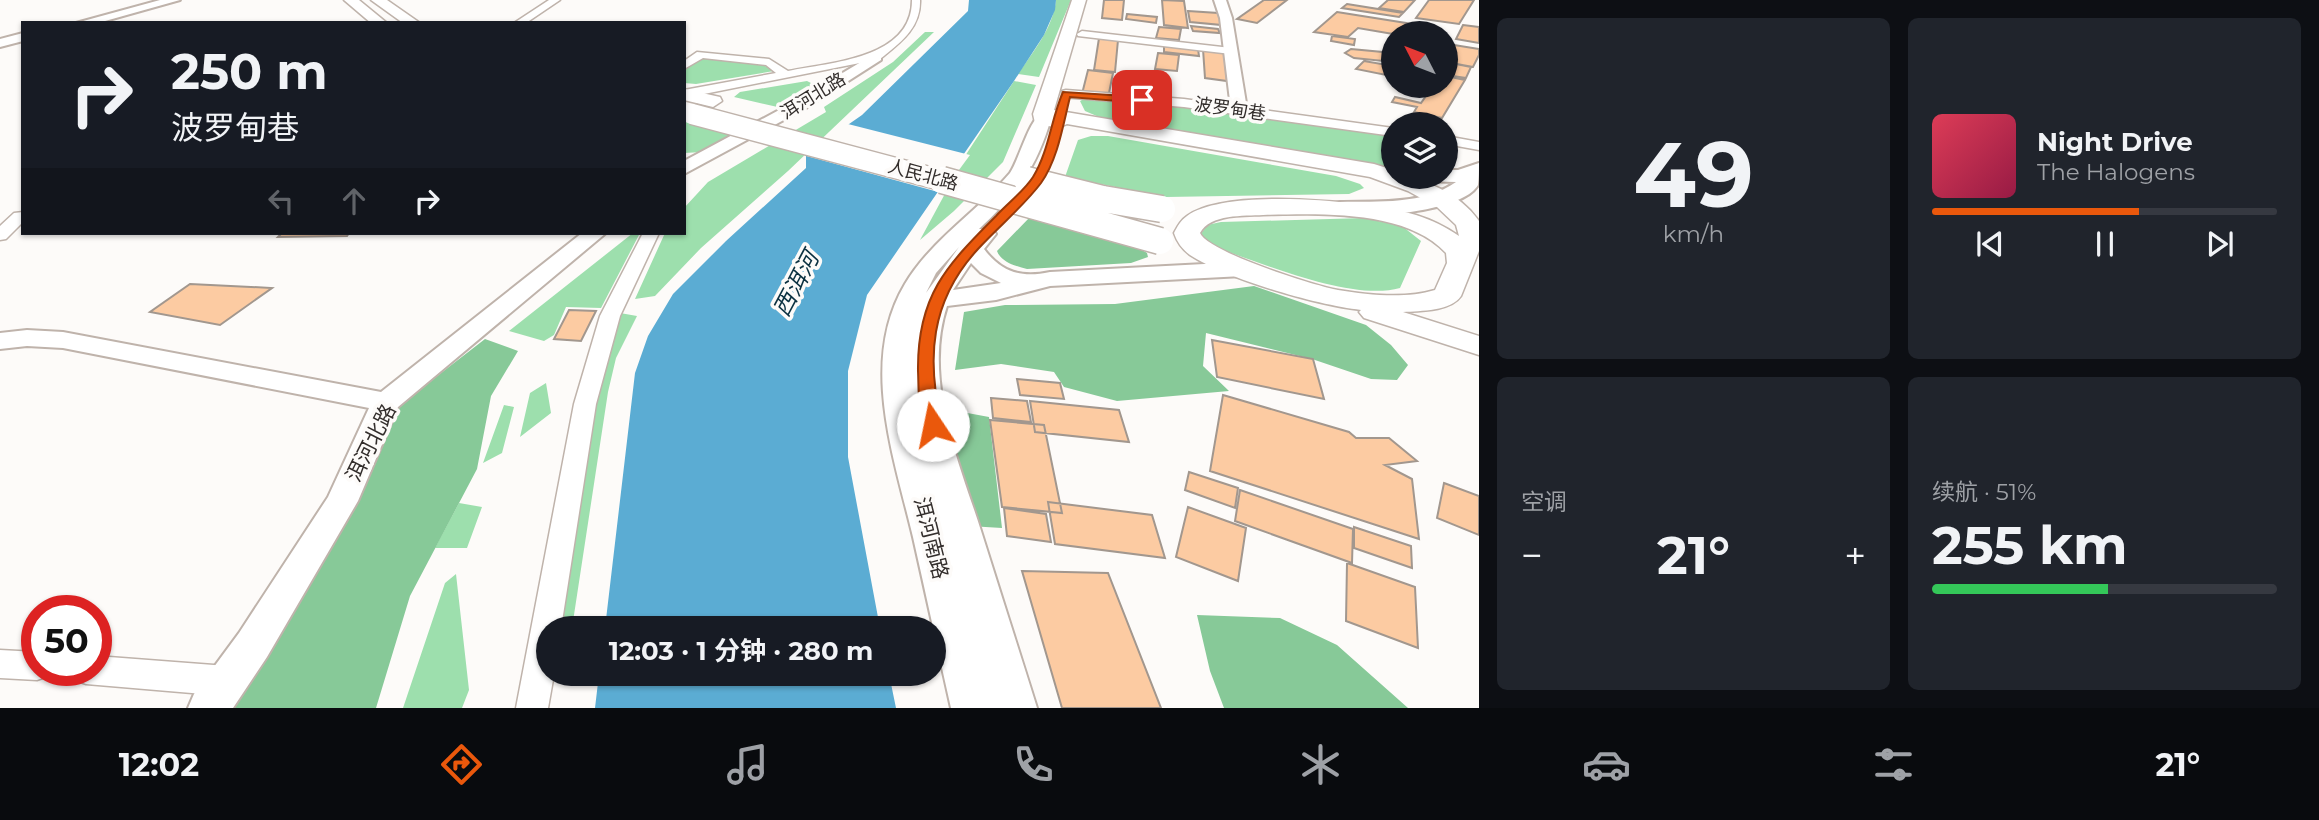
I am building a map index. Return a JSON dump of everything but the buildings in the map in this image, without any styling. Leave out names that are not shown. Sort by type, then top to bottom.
[{"type":"main road","points":[[351,0],[377,21]]},
{"type":"main road","points":[[379,0],[410,21]]},
{"type":"main road","name":"洱河南路","points":[[973,708],[898,398],[899,338],[922,301],[947,278],[967,240],[1036,181],[1047,161],[1054,113],[1079,0]]},
{"type":"main road","name":"洱河南路","points":[[1054,113],[1083,34],[1091,0]]},
{"type":"main road","name":"人民北路","points":[[686,103],[713,101],[970,166]]},
{"type":"main road","name":"人民北路","points":[[686,103],[1067,213],[1243,269]]},
{"type":"main road","points":[[1054,113],[1381,172]]},
{"type":"main road","points":[[1054,113],[1332,169],[1368,179],[1385,190],[1371,201],[1334,208]]},
{"type":"main road","points":[[1458,176],[1473,173],[1479,168]]},
{"type":"main road","points":[[996,173],[1103,199],[1162,209],[1235,210],[1398,206],[1439,199],[1463,188],[1479,168]]},
{"type":"main road","points":[[1333,298],[1373,303],[1412,303],[1438,299],[1456,278],[1476,232],[1464,217],[1439,199],[1409,184],[1367,170]]},
{"type":"main road","points":[[1334,208],[1381,214],[1424,228],[1455,247],[1461,256],[1454,308],[1479,333]]},
{"type":"main road","points":[[1235,210],[1204,216],[1192,224],[1188,233],[1190,241],[1199,249],[1243,269],[1479,346]]},
{"type":"main road","points":[[967,240],[977,259],[988,268],[1032,285],[1056,290],[1189,281],[1243,269]]},
{"type":"main road","points":[[922,301],[1032,285]]},
{"type":"main road","name":"洱河南路","points":[[922,301],[927,399],[1015,708]]},
{"type":"street","points":[[90,21],[174,0]]},
{"type":"street","points":[[522,21],[555,0]]},
{"type":"street","name":"洱河北路","points":[[686,168],[800,105],[876,57],[909,28],[915,16],[916,0]]},
{"type":"street","points":[[1220,0],[1239,109]]},
{"type":"street","points":[[1083,34],[1231,51]]},
{"type":"street","points":[[0,43],[21,38]]},
{"type":"street","points":[[686,65],[701,54],[769,62],[785,74]]},
{"type":"street","points":[[686,103],[785,74],[876,57]]},
{"type":"street","name":"波罗甸巷","points":[[1054,113],[1239,109],[1381,130]]},
{"type":"street","points":[[1458,143],[1479,146]]},
{"type":"street","points":[[0,235],[20,216]]},
{"type":"street","name":"洱河北路","points":[[209,708],[342,501],[386,402],[593,235]]},
{"type":"street","points":[[532,708],[585,404],[610,316],[650,235]]},
{"type":"street","points":[[0,341],[26,338],[62,340],[386,402]]},
{"type":"street","points":[[0,664],[21,665]]},
{"type":"street","points":[[112,672],[227,681]]},
{"type":"green space","points":[[1056,0],[1071,0],[1039,77],[1018,74],[1047,30]]},
{"type":"green space","points":[[925,32],[934,32],[788,171],[701,248],[655,296],[635,299],[664,235],[686,235],[686,206],[708,182],[826,112],[824,107],[893,62]]},
{"type":"green space","points":[[702,55],[756,61],[774,71],[696,84],[686,83],[686,67]]},
{"type":"green space","points":[[807,81],[817,86],[782,108],[734,97],[740,92]]},
{"type":"green space","points":[[1014,81],[1036,85],[1003,162],[954,211],[920,240],[967,153]]},
{"type":"green space","points":[[1086,98],[1173,104],[1381,132],[1381,167],[1106,120],[1085,111],[1080,101]]},
{"type":"green space","points":[[686,122],[733,136],[703,152],[686,153]]},
{"type":"green space","points":[[1091,136],[1108,136],[1336,176],[1360,184],[1364,188],[1349,194],[1166,197],[1065,177],[1078,140]]},
{"type":"green space","points":[[1030,217],[1134,245],[1147,253],[1148,257],[1131,263],[1027,269],[1005,261],[997,251]]},
{"type":"green space","points":[[1364,218],[1402,226],[1421,241],[1400,288],[1379,291],[1356,289],[1305,278],[1210,246],[1201,234],[1207,225],[1221,222]]},
{"type":"green space","points":[[630,235],[639,235],[601,308],[566,307],[554,335],[544,341],[509,331]]},
{"type":"green space","points":[[1254,286],[1366,325],[1391,345],[1408,365],[1397,380],[1371,379],[1312,359],[1206,333],[1203,366],[1229,391],[1117,401],[1064,387],[1054,372],[1001,364],[955,370],[964,312],[1005,305],[1115,304]]},
{"type":"green space","points":[[620,313],[637,316],[616,358],[608,392],[574,616],[558,616],[602,368]]},
{"type":"green space","points":[[485,339],[518,351],[491,396],[477,469],[410,596],[376,708],[222,708],[383,439],[401,404]]},
{"type":"green space","points":[[546,383],[551,413],[520,437],[530,393]]},
{"type":"green space","points":[[504,405],[514,407],[502,453],[483,463]]},
{"type":"green space","points":[[946,409],[989,417],[1002,528],[969,526]]},
{"type":"green space","points":[[459,503],[482,507],[467,548],[435,548]]},
{"type":"green space","points":[[456,574],[469,690],[462,708],[403,708],[445,583]]},
{"type":"green space","points":[[1197,615],[1280,618],[1337,645],[1408,708],[1224,708],[1210,671]]},
{"type":"water","name":"西洱河","points":[[969,0],[1056,0],[1055,10],[1044,35],[867,295],[848,371],[848,457],[878,616],[606,616],[635,373],[648,336],[673,294],[806,168],[806,154],[862,115],[968,11]]},
{"type":"water","points":[[598,686],[891,686],[896,708],[595,708]]},
{"type":"pier","points":[[844,123],[970,155],[942,193],[803,155]]},
{"type":"route","points":[[933,425],[927,399],[926,342],[933,306],[947,278],[1036,181],[1047,161],[1066,94],[1142,100]]}]
